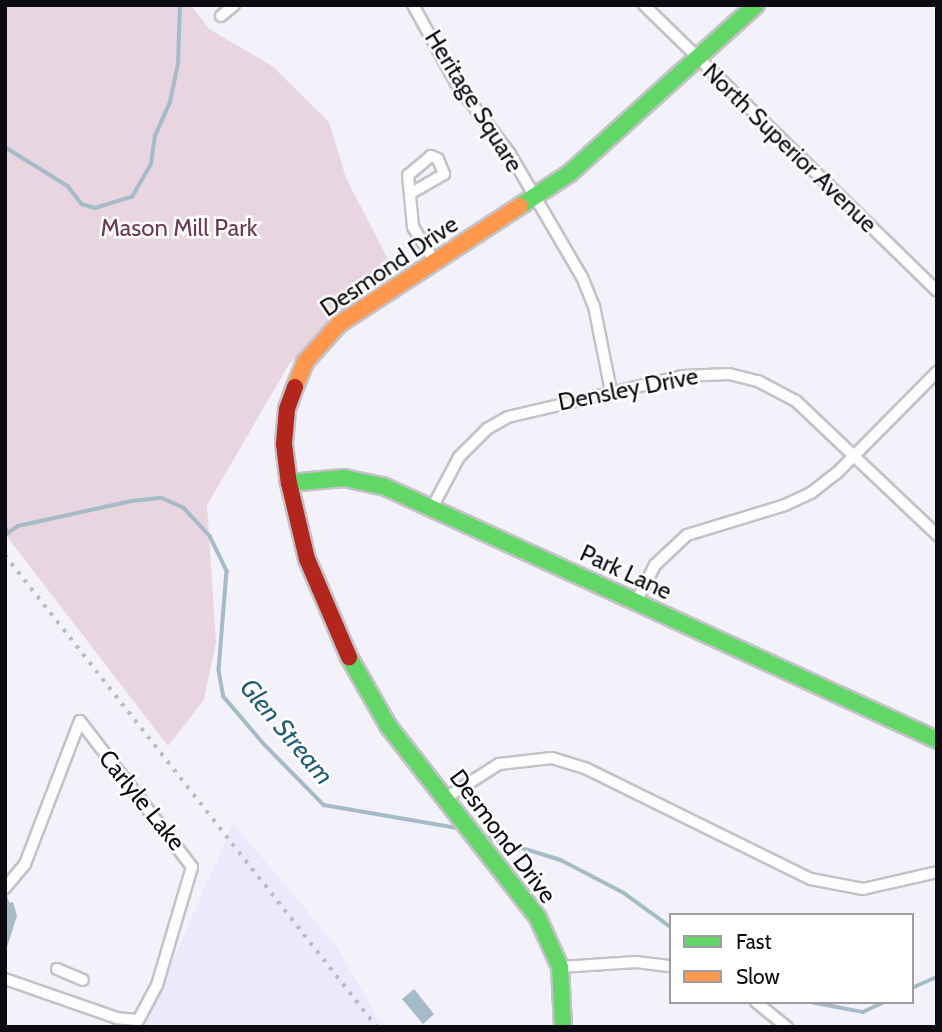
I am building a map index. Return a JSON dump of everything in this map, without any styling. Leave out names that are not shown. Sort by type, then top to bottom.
[{"type":"street","points":[[221,16],[234,5]]},
{"type":"street","name":"Heritage Square","points":[[413,5],[456,83],[510,154],[532,199],[588,292],[611,391]]},
{"type":"street","name":"North Superior Avenue","points":[[644,5],[937,291]]},
{"type":"street","name":"Desmond Drive","points":[[563,1027],[559,967],[547,934],[524,896],[389,727],[351,665],[317,589],[289,483],[284,424],[290,393],[305,362],[354,313],[532,199],[584,162],[756,5]]},
{"type":"street","points":[[413,192],[413,227],[434,260]]},
{"type":"street","points":[[636,601],[655,565],[687,535],[798,500],[825,484],[937,372]]},
{"type":"street","name":"Densley Drive","points":[[432,506],[459,457],[497,422],[532,408],[699,374],[744,377],[796,401],[937,535]]},
{"type":"street","name":"Park Lane","points":[[289,483],[354,478],[432,506],[937,740]]},
{"type":"street","name":"Carlyle Lake","points":[[5,888],[25,864],[80,721],[192,867],[144,1014],[129,1021],[5,979]]},
{"type":"street","points":[[447,797],[499,764],[552,758],[585,768],[811,879],[863,889],[937,872]]},
{"type":"street","points":[[559,967],[636,962],[669,966]]},
{"type":"street","points":[[57,969],[78,978],[62,998]]},
{"type":"street","points":[[758,1004],[787,1027]]},
{"type":"shaded area","points":[[233,823],[337,947],[383,1027],[144,1027]]},
{"type":"green space","name":"Mason Mill Park","points":[[5,5],[191,5],[209,29],[272,66],[329,122],[346,178],[393,269],[331,319],[288,366],[207,505],[216,642],[204,700],[168,746],[5,534]]},
{"type":"water","points":[[13,902],[17,916],[5,953],[5,904]]},
{"type":"water","points":[[414,989],[434,1014],[423,1024],[402,999]]},
{"type":"waterway","points":[[5,147],[68,186],[82,204],[95,208],[132,197],[151,164],[155,136],[170,102],[178,63],[180,5]]},
{"type":"waterway","name":"Glen Stream","points":[[8,533],[18,526],[132,501],[162,498],[184,508],[210,536],[227,571],[219,670],[224,697],[265,745],[324,805],[463,829]]},
{"type":"waterway","name":"Glen Stream","points":[[5,526],[8,533]]},
{"type":"waterway","name":"Glen Stream","points":[[480,835],[561,860],[624,893],[669,926]]},
{"type":"waterway","points":[[5,895],[9,907]]},
{"type":"waterway","name":"Glen Stream","points":[[914,987],[937,977]]},
{"type":"waterway","name":"Glen Stream","points":[[821,1004],[863,1012],[880,1004]]},
{"type":"railway","points":[[5,555],[377,1027]]},
{"type":"traffic: fast","points":[[520,206],[570,173],[756,5]]},
{"type":"traffic: fast","points":[[289,483],[344,478],[383,486],[937,740]]},
{"type":"traffic: fast","points":[[349,657],[389,727],[538,918],[560,967],[563,1027]]},
{"type":"traffic: slow","points":[[295,387],[305,362],[339,324],[520,206]]},
{"type":"traffic: jam","points":[[295,387],[287,409],[284,444],[289,483],[307,559],[349,657]]}]
